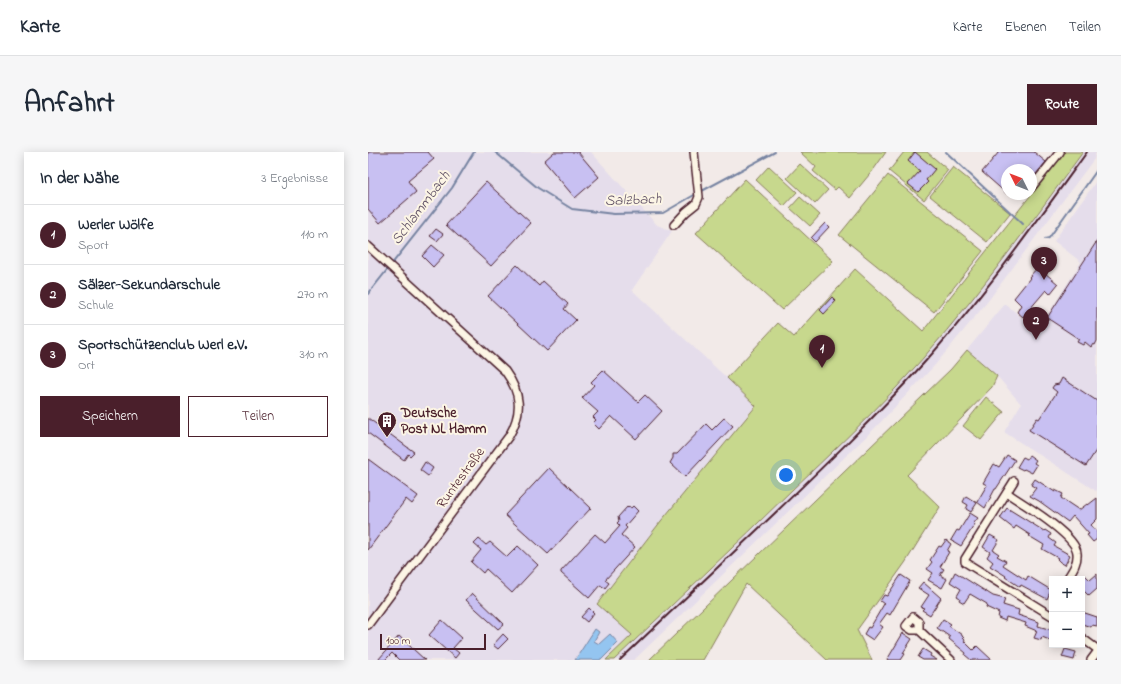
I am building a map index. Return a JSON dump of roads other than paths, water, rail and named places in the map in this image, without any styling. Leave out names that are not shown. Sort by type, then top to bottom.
[{"type":"street","points":[[674,224],[696,204],[699,197],[694,152]]},
{"type":"street","points":[[1037,181],[1060,152]]},
{"type":"street","name":"Runtestraße","points":[[368,246],[505,371],[517,391],[518,402],[517,416],[514,427],[509,436],[368,625]]},
{"type":"street","points":[[1014,481],[965,559],[965,562],[1049,614]]},
{"type":"street","points":[[1007,493],[1055,526],[1077,549],[1077,559],[1068,576]]},
{"type":"street","points":[[919,630],[951,660]]},
{"type":"street","points":[[1085,641],[1097,651],[1091,660]]},
{"type":"water","points":[[595,629],[599,632],[594,641],[599,644],[610,634],[618,643],[601,660],[575,660]]},
{"type":"waterway","name":"Schlammbach","points":[[368,294],[452,188],[474,152]]},
{"type":"waterway","name":"Salzbach","points":[[495,152],[538,188],[572,209],[614,214],[663,213],[696,194]]},
{"type":"waterway","name":"Salzbach","points":[[700,192],[775,152]]},
{"type":"waterway","name":"Salzbach","points":[[946,152],[1023,224]]},
{"type":"waterway","name":"Salzbach","points":[[1045,239],[1049,238],[1097,170]]},
{"type":"railway","points":[[620,660],[831,459],[923,364],[988,286],[1087,152]]},
{"type":"place","name":"Sportschützenclub Werl e.V.","points":[[1044,280]]},
{"type":"place","name":"Sälzer-Sekundarschule","points":[[1036,340]]},
{"type":"place","name":"Werler Wölfe","points":[[822,368]]},
{"type":"place","name":"Deutsche Post NL Hamm","points":[[387,438]]}]
